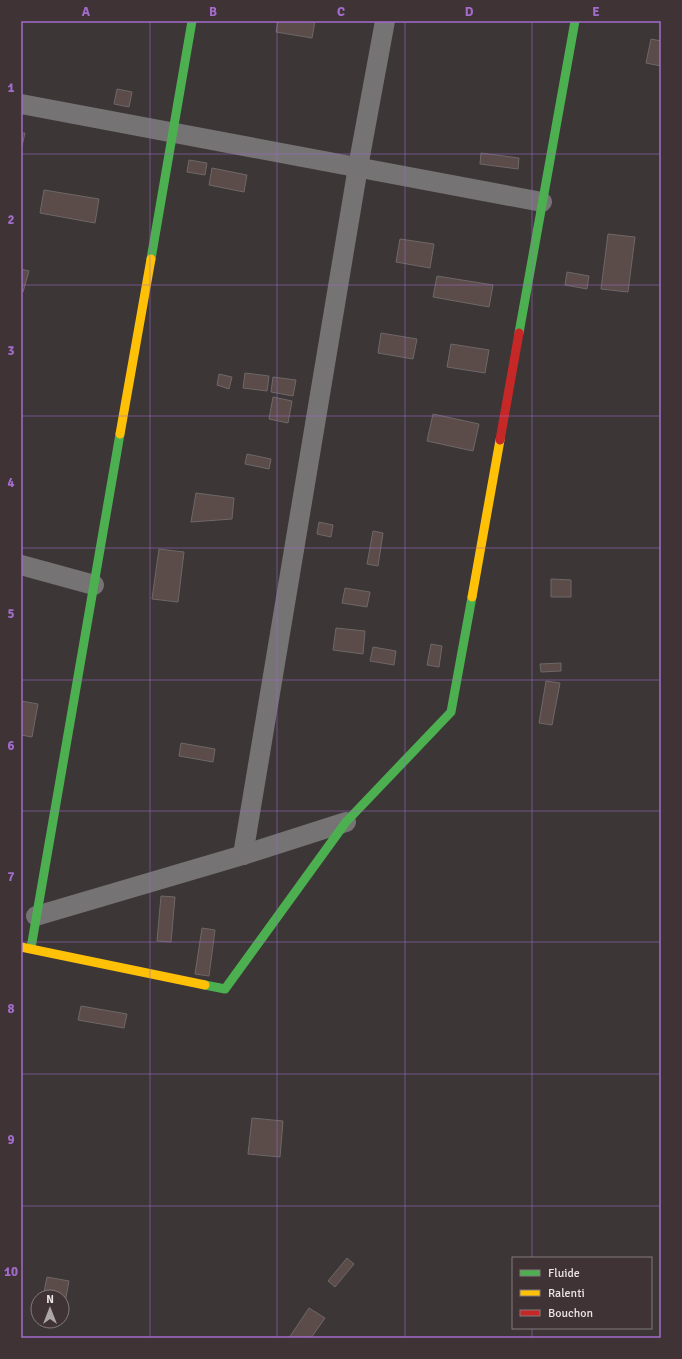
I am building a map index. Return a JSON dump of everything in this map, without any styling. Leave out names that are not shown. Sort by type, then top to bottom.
[{"type":"street","points":[[31,948],[192,21]]},
{"type":"street","points":[[243,855],[358,168],[385,21]]},
{"type":"street","points":[[21,947],[225,989],[346,822],[452,712],[575,21]]},
{"type":"street","points":[[21,104],[542,202]]},
{"type":"street","points":[[21,565],[94,585]]},
{"type":"street","points":[[36,916],[243,855],[346,822]]},
{"type":"building","points":[[278,21],[315,21],[312,38],[276,32]]},
{"type":"building","points":[[651,39],[661,41],[661,66],[646,63]]},
{"type":"building","points":[[117,89],[132,92],[129,107],[114,104]]},
{"type":"building","points":[[21,133],[25,133],[22,146],[21,145]]},
{"type":"building","points":[[481,153],[519,158],[518,169],[480,164]]},
{"type":"building","points":[[189,160],[207,163],[205,175],[187,172]]},
{"type":"building","points":[[212,168],[247,175],[244,192],[209,185]]},
{"type":"building","points":[[44,190],[99,199],[95,223],[40,213]]},
{"type":"building","points":[[608,234],[635,237],[628,292],[601,289]]},
{"type":"building","points":[[400,239],[434,244],[430,268],[396,262]]},
{"type":"building","points":[[21,269],[29,271],[23,292],[21,291]]},
{"type":"building","points":[[567,272],[589,276],[587,289],[565,285]]},
{"type":"building","points":[[437,276],[493,285],[489,307],[433,297]]},
{"type":"building","points":[[381,333],[417,339],[413,359],[378,353]]},
{"type":"building","points":[[451,344],[489,350],[485,373],[447,367]]},
{"type":"building","points":[[245,373],[269,376],[267,391],[243,388]]},
{"type":"building","points":[[219,374],[232,377],[229,389],[217,385]]},
{"type":"building","points":[[273,377],[296,380],[293,396],[271,392]]},
{"type":"building","points":[[273,397],[292,401],[288,423],[269,419]]},
{"type":"building","points":[[433,414],[479,424],[473,451],[427,441]]},
{"type":"building","points":[[247,454],[271,459],[269,469],[245,464]]},
{"type":"building","points":[[196,493],[234,498],[232,519],[191,522]]},
{"type":"building","points":[[319,522],[333,525],[331,537],[317,534]]},
{"type":"building","points":[[373,531],[383,533],[378,566],[367,564]]},
{"type":"building","points":[[159,549],[184,552],[178,602],[152,599]]},
{"type":"building","points":[[551,579],[571,580],[571,597],[551,597]]},
{"type":"building","points":[[345,588],[370,592],[367,607],[342,603]]},
{"type":"building","points":[[336,628],[365,631],[363,654],[333,650]]},
{"type":"building","points":[[431,644],[442,646],[439,667],[427,665]]},
{"type":"building","points":[[373,647],[396,651],[394,665],[370,661]]},
{"type":"building","points":[[561,663],[561,671],[541,672],[540,664]]},
{"type":"building","points":[[546,681],[560,683],[552,725],[539,723]]},
{"type":"building","points":[[21,701],[38,704],[32,737],[21,735]]},
{"type":"building","points":[[181,743],[215,749],[213,762],[179,756]]},
{"type":"building","points":[[161,896],[175,897],[171,942],[157,941]]},
{"type":"building","points":[[202,928],[215,930],[209,976],[195,974]]},
{"type":"building","points":[[81,1006],[127,1014],[124,1028],[78,1020]]},
{"type":"building","points":[[252,1118],[283,1121],[280,1157],[248,1154]]},
{"type":"building","points":[[347,1258],[354,1264],[335,1287],[328,1281]]},
{"type":"building","points":[[47,1277],[69,1281],[68,1289],[45,1289]]},
{"type":"building","points":[[309,1308],[325,1318],[311,1338],[289,1338]]},
{"type":"traffic: fast","points":[[151,259],[192,21]]},
{"type":"traffic: fast","points":[[519,333],[575,21]]},
{"type":"traffic: fast","points":[[31,948],[120,434]]},
{"type":"traffic: fast","points":[[205,985],[225,989],[346,822],[451,712],[472,597]]},
{"type":"traffic: slow","points":[[120,434],[151,259]]},
{"type":"traffic: slow","points":[[472,597],[500,440]]},
{"type":"traffic: slow","points":[[21,947],[205,985]]},
{"type":"traffic: jam","points":[[500,440],[519,333]]}]
